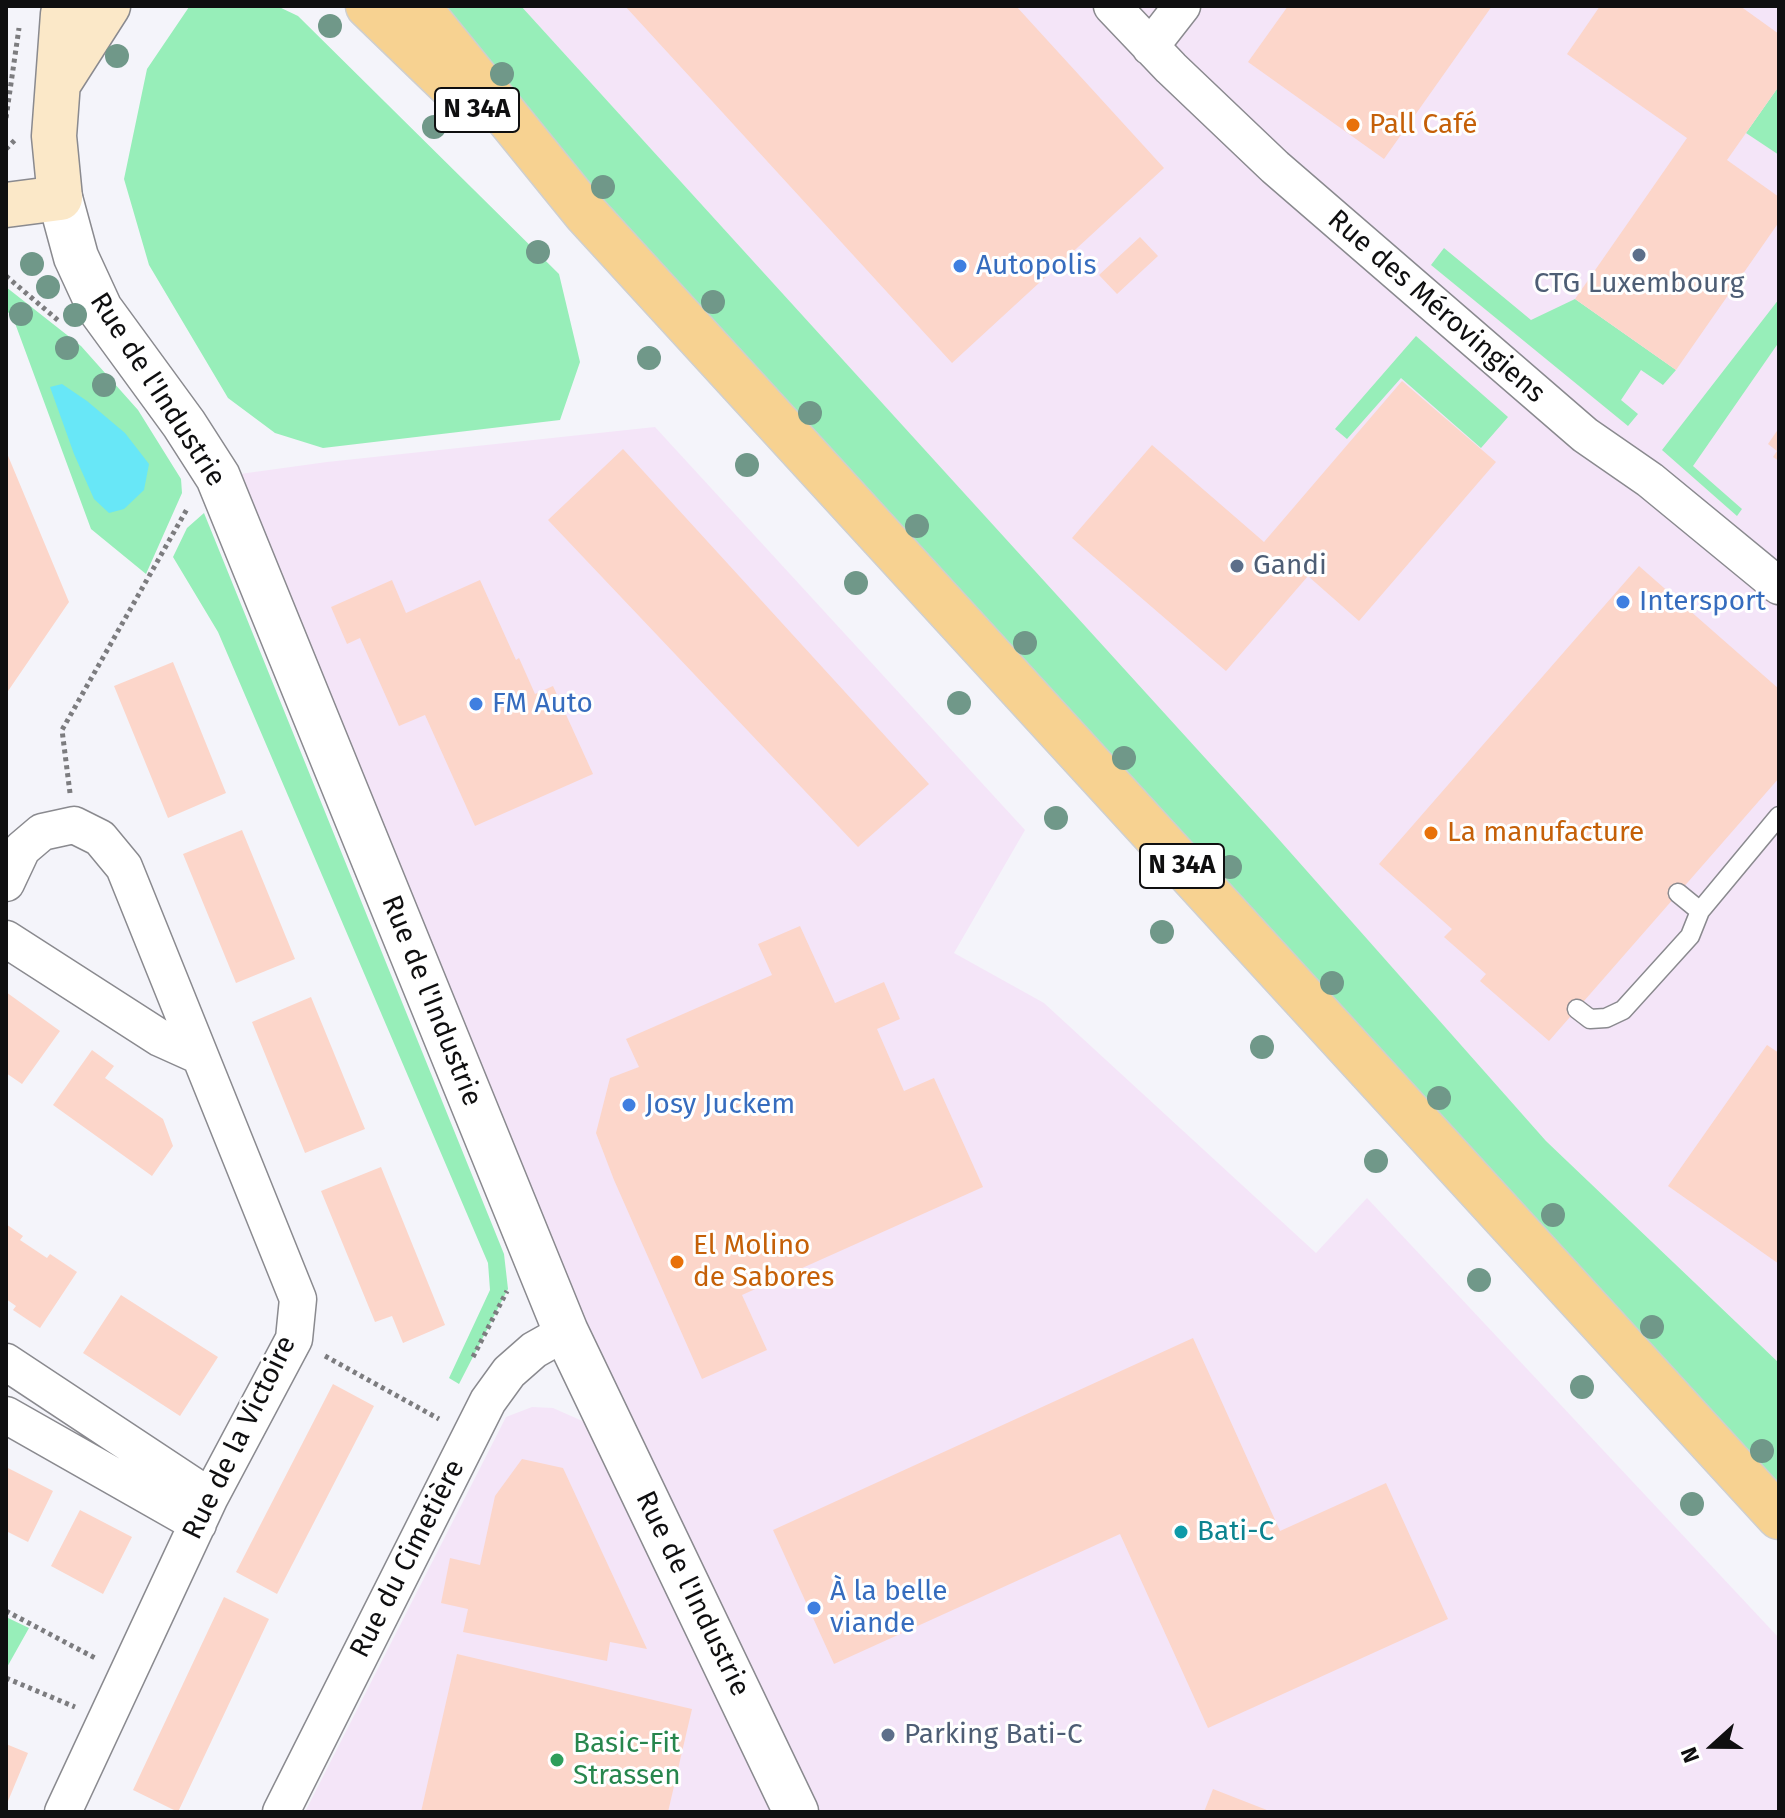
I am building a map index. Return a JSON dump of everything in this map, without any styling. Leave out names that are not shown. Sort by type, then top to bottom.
[{"type":"main road","points":[[6,205],[60,198],[54,136],[66,6]]},
{"type":"main road","points":[[59,83],[108,6]]},
{"type":"main road","name":"N 34A","points":[[368,6],[586,214]]},
{"type":"main road","name":"N 34A","points":[[417,6],[586,214],[1779,1517]]},
{"type":"street","name":"Rue des Mérovingiens","points":[[1112,6],[1150,47],[1275,167],[1585,435],[1650,480],[1779,586]]},
{"type":"street","points":[[1150,47],[1182,6]]},
{"type":"street","name":"Rue de l'Industrie","points":[[60,198],[76,257],[100,309],[184,424],[218,477],[566,1332],[796,1812]]},
{"type":"street","points":[[6,883],[22,849],[42,832],[74,825]]},
{"type":"street","name":"Rue de la Victoire","points":[[63,1812],[204,1510],[294,1339],[298,1299],[124,867],[100,838],[74,825]]},
{"type":"street","points":[[6,939],[160,1038],[200,1056]]},
{"type":"street","name":"Rue du Cimetière","points":[[281,1812],[488,1401],[509,1372],[534,1350],[566,1332]]},
{"type":"street","points":[[6,1362],[204,1510]]},
{"type":"street","points":[[6,1415],[204,1510]]},
{"type":"lane","points":[[1577,1009],[1590,1019],[1606,1018],[1623,1010],[1690,936],[1700,911],[1779,816]]},
{"type":"lane","points":[[1678,893],[1700,911]]},
{"type":"path","points":[[6,118],[12,66],[23,16]]},
{"type":"path","points":[[74,825],[62,730],[188,508]]},
{"type":"path","points":[[466,1371],[508,1289]]},
{"type":"path","points":[[294,1339],[439,1419]]},
{"type":"path","points":[[6,1611],[129,1676]]},
{"type":"path","points":[[6,1678],[108,1721]]},
{"type":"shaded area","points":[[521,6],[1779,6],[1779,1363],[1546,1141],[1266,826]]},
{"type":"shaded area","points":[[655,427],[1025,830],[954,953],[1044,1003],[1316,1253],[1367,1198],[1779,1638],[1779,1812],[305,1812],[506,1417],[532,1407],[553,1408],[614,1435],[218,477],[327,462]]},
{"type":"green space","points":[[277,6],[298,16],[559,274],[580,362],[560,420],[323,448],[275,433],[228,398],[149,265],[124,179],[147,69],[189,7]]},
{"type":"green space","points":[[428,6],[521,6],[1267,826],[1546,1141],[1779,1363],[1779,1486],[516,111]]},
{"type":"green space","points":[[1779,86],[1779,155],[1746,133]]},
{"type":"green space","points":[[1444,248],[1531,320],[1575,299],[1676,370],[1663,385],[1641,370],[1621,400],[1638,414],[1628,426],[1431,265]]},
{"type":"green space","points":[[6,287],[81,346],[138,410],[181,479],[182,493],[146,574],[91,529],[12,315],[6,311]]},
{"type":"green space","points":[[1779,299],[1779,342],[1693,466],[1742,509],[1737,516],[1662,450]]},
{"type":"green space","points":[[1416,336],[1508,417],[1481,448],[1401,378],[1347,439],[1335,429]]},
{"type":"green space","points":[[204,513],[504,1254],[508,1289],[459,1384],[449,1378],[490,1290],[488,1263],[218,632],[173,557],[187,528]]},
{"type":"green space","points":[[6,1617],[29,1628],[6,1669]]},
{"type":"water","points":[[62,384],[125,433],[149,464],[144,490],[124,509],[109,513],[94,499],[50,387]]},
{"type":"building","name":"Autopolis","points":[[625,6],[1016,6],[1164,168],[952,363]]},
{"type":"building","points":[[1288,6],[1492,6],[1384,159],[1248,62]]},
{"type":"building","points":[[1600,6],[1740,6],[1779,34],[1779,86],[1727,160],[1779,197],[1779,222],[1676,370],[1575,299],[1687,138],[1567,54]]},
{"type":"building","points":[[1140,237],[1158,256],[1117,294],[1099,275]]},
{"type":"building","points":[[1402,381],[1496,462],[1359,621],[1308,576],[1226,671],[1072,538],[1152,445],[1264,542]]},
{"type":"building","points":[[1779,428],[1779,461],[1773,457],[1777,451],[1768,444]]},
{"type":"building","points":[[623,449],[929,784],[858,847],[548,520]]},
{"type":"building","points":[[6,451],[69,602],[6,694]]},
{"type":"building","points":[[1639,566],[1779,689],[1779,778],[1549,1041],[1480,981],[1486,974],[1444,937],[1452,929],[1379,864]]},
{"type":"building","name":"FM Auto","points":[[392,580],[406,613],[480,580],[535,694],[553,686],[593,774],[475,826],[425,715],[399,726],[360,638],[347,644],[331,607]]},
{"type":"building","points":[[173,662],[226,793],[168,818],[114,686]]},
{"type":"building","points":[[242,830],[295,959],[236,983],[183,854]]},
{"type":"building","points":[[800,926],[835,1003],[884,982],[900,1019],[877,1029],[904,1091],[934,1078],[983,1187],[742,1295],[767,1350],[702,1379],[596,1133],[610,1078],[639,1067],[626,1039],[772,975],[758,944]]},
{"type":"building","points":[[6,992],[60,1031],[22,1084],[6,1073]]},
{"type":"building","points":[[311,997],[365,1129],[305,1153],[252,1022]]},
{"type":"building","points":[[1767,1045],[1779,1053],[1779,1264],[1668,1186]]},
{"type":"building","points":[[92,1050],[114,1066],[105,1078],[163,1119],[173,1146],[152,1176],[53,1105]]},
{"type":"building","points":[[381,1167],[445,1325],[403,1343],[392,1316],[375,1322],[321,1191]]},
{"type":"building","points":[[6,1224],[23,1236],[20,1240],[47,1258],[50,1254],[77,1272],[40,1328],[13,1310],[16,1306],[6,1299]]},
{"type":"building","points":[[121,1295],[218,1357],[180,1416],[83,1353]]},
{"type":"building","name":"Bati-C","points":[[1193,1338],[1280,1531],[1386,1483],[1448,1619],[1208,1728],[1120,1534],[834,1664],[773,1530]]},
{"type":"building","points":[[333,1384],[374,1406],[277,1594],[236,1572]]},
{"type":"building","points":[[522,1459],[563,1468],[647,1649],[610,1642],[607,1661],[463,1632],[468,1609],[441,1603],[450,1558],[480,1565],[495,1496]]},
{"type":"building","points":[[6,1467],[53,1491],[28,1542],[6,1531]]},
{"type":"building","points":[[80,1510],[132,1537],[103,1594],[51,1566]]},
{"type":"building","points":[[224,1597],[269,1619],[178,1812],[133,1790]]},
{"type":"building","name":"Basic-Fit Strassen","points":[[457,1654],[692,1709],[668,1812],[421,1812]]},
{"type":"building","points":[[6,1744],[28,1753],[6,1806]]},
{"type":"building","points":[[1213,1789],[1272,1812],[1204,1812]]},
{"type":"place","name":"Pall Café","points":[[1353,125]]},
{"type":"place","name":"CTG Luxembourg","points":[[1639,255]]},
{"type":"place","name":"Autopolis","points":[[960,266]]},
{"type":"place","name":"Gandi","points":[[1237,566]]},
{"type":"place","name":"Intersport","points":[[1623,602]]},
{"type":"place","name":"FM Auto","points":[[476,704]]},
{"type":"place","name":"La manufacture","points":[[1431,833]]},
{"type":"place","name":"Josy Juckem","points":[[629,1105]]},
{"type":"place","name":"El Molino de Sabores","points":[[677,1262]]},
{"type":"place","name":"Bati-C","points":[[1181,1532]]},
{"type":"place","name":"À la belle viande","points":[[814,1608]]},
{"type":"place","name":"Parking Bati-C","points":[[888,1735]]},
{"type":"place","name":"Basic-Fit Strassen","points":[[557,1760]]}]
